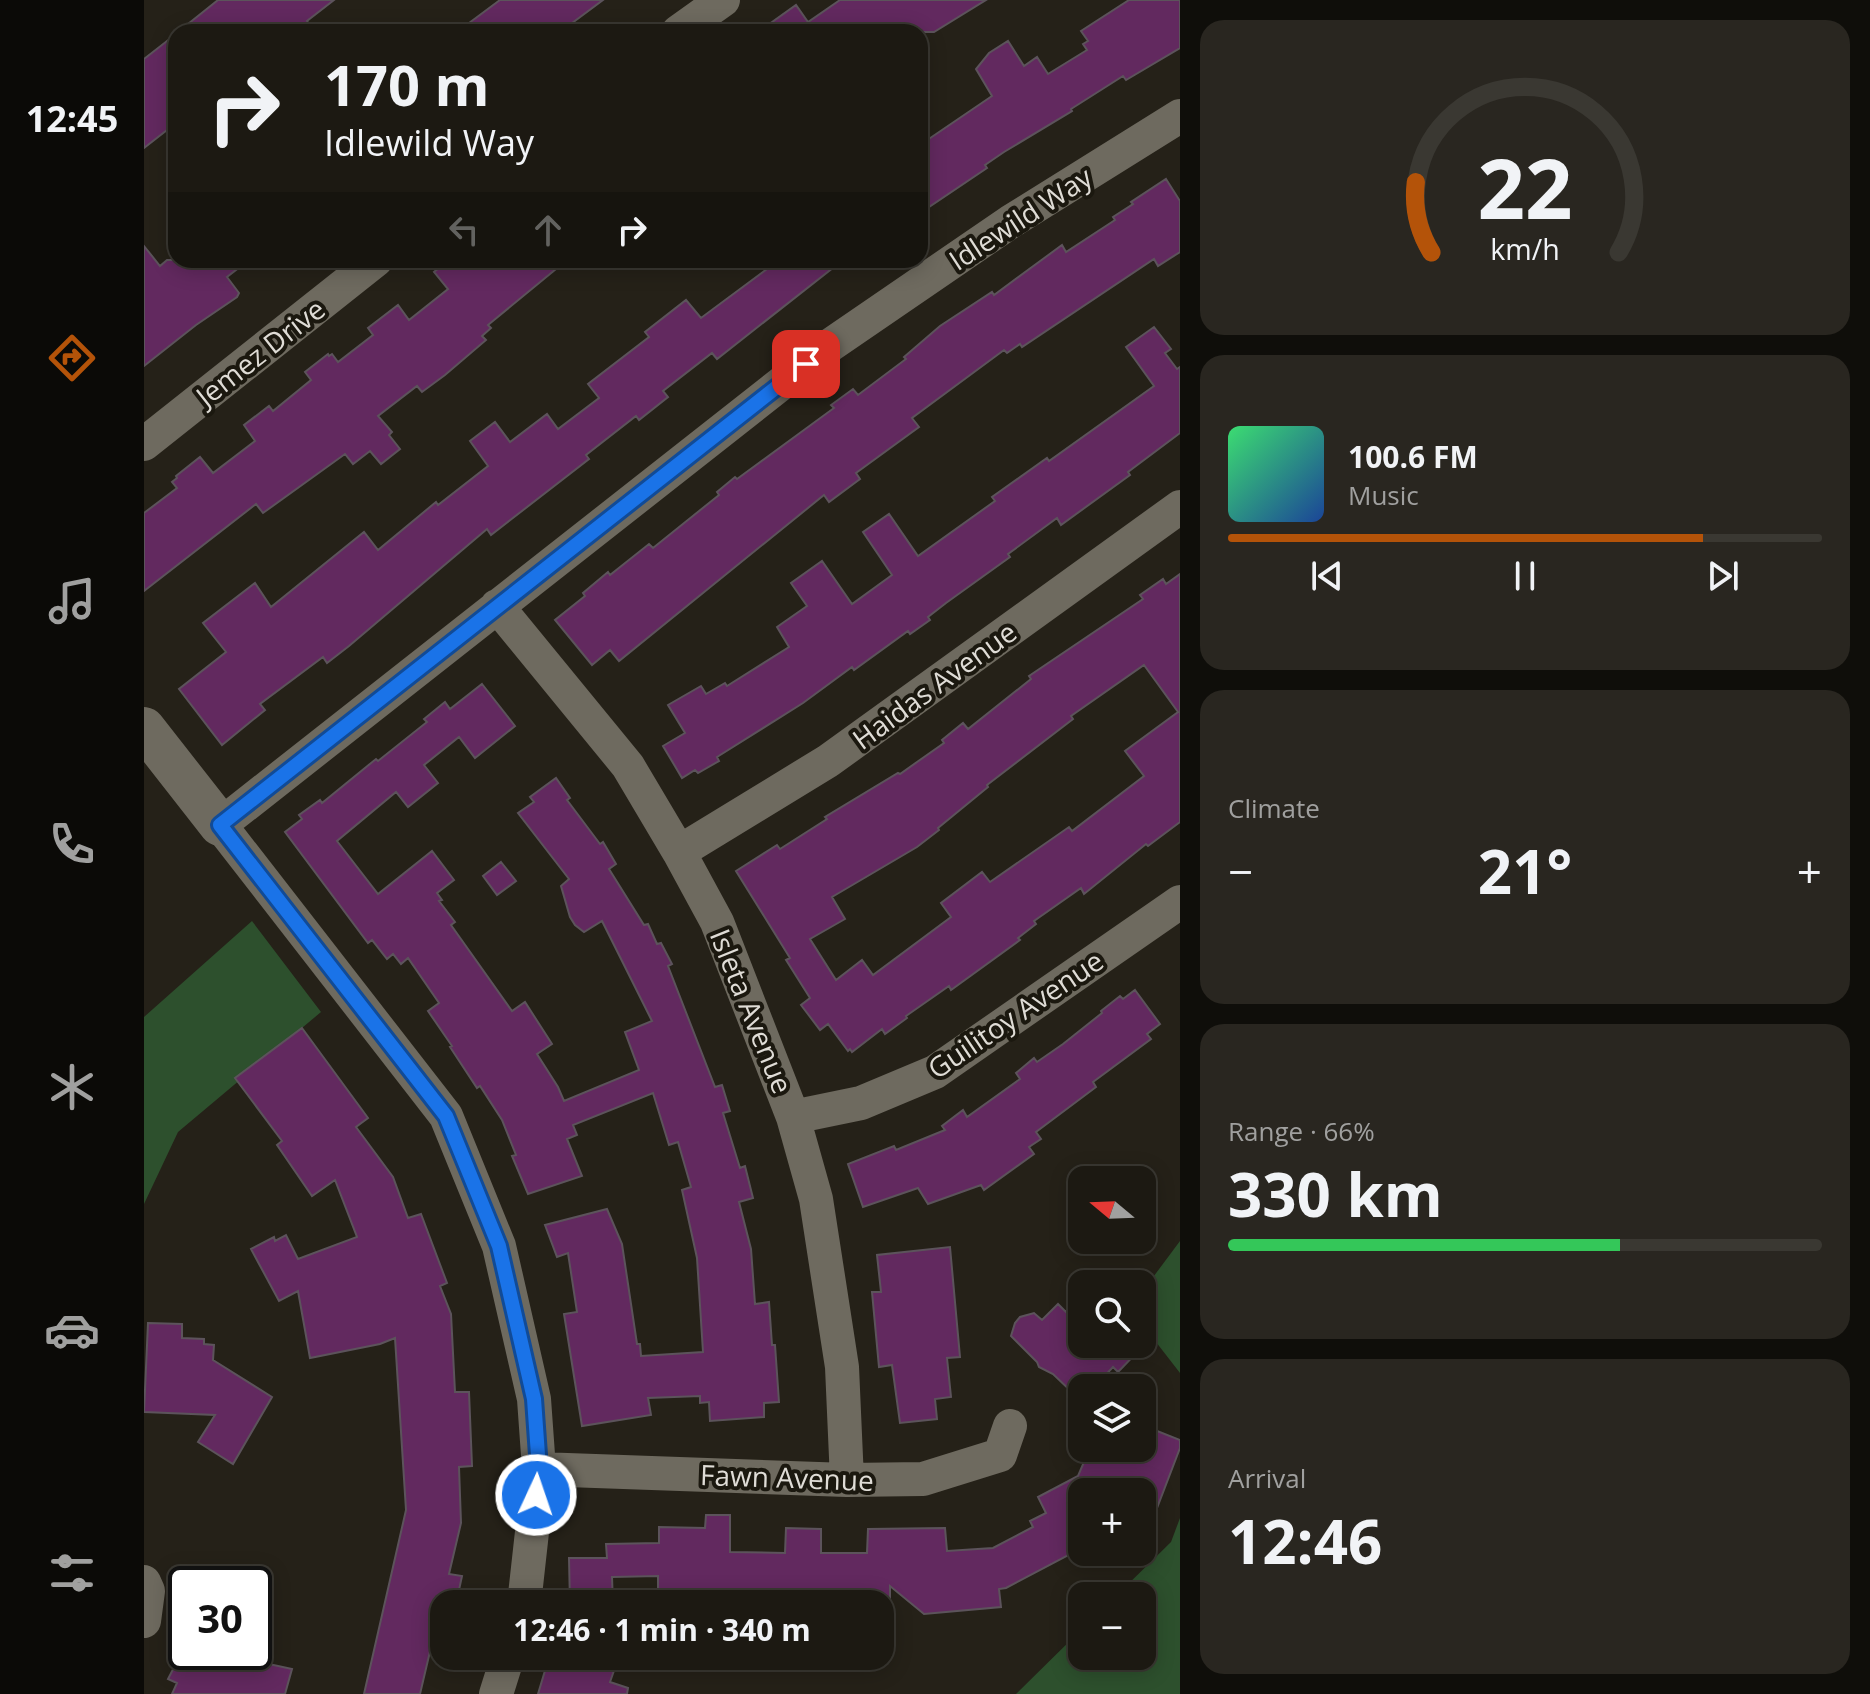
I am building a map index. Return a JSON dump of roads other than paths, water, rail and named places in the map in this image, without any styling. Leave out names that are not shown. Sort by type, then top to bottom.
[{"type":"street","points":[[689,24],[723,0]]},
{"type":"street","name":"Idlewild Way","points":[[220,825],[829,346],[1010,222],[1180,116]]},
{"type":"street","name":"Jemez Drive","points":[[144,444],[366,268]]},
{"type":"street","name":"Haidas Avenue","points":[[679,852],[828,761],[1180,507]]},
{"type":"street","name":"Isleta Avenue","points":[[497,606],[628,766],[717,922],[793,1117],[816,1199],[842,1367],[847,1480]]},
{"type":"street","points":[[144,728],[446,1116],[499,1246],[534,1399],[539,1469],[526,1590]]},
{"type":"street","name":"Guilitoy Avenue","points":[[793,1117],[861,1103],[935,1072],[1180,902]]},
{"type":"street","name":"Fawn Avenue","points":[[539,1469],[847,1480],[923,1479],[1000,1455],[1010,1426]]},
{"type":"street","points":[[144,1582],[148,1591],[144,1621]]},
{"type":"street","points":[[496,1694],[504,1670]]}]
